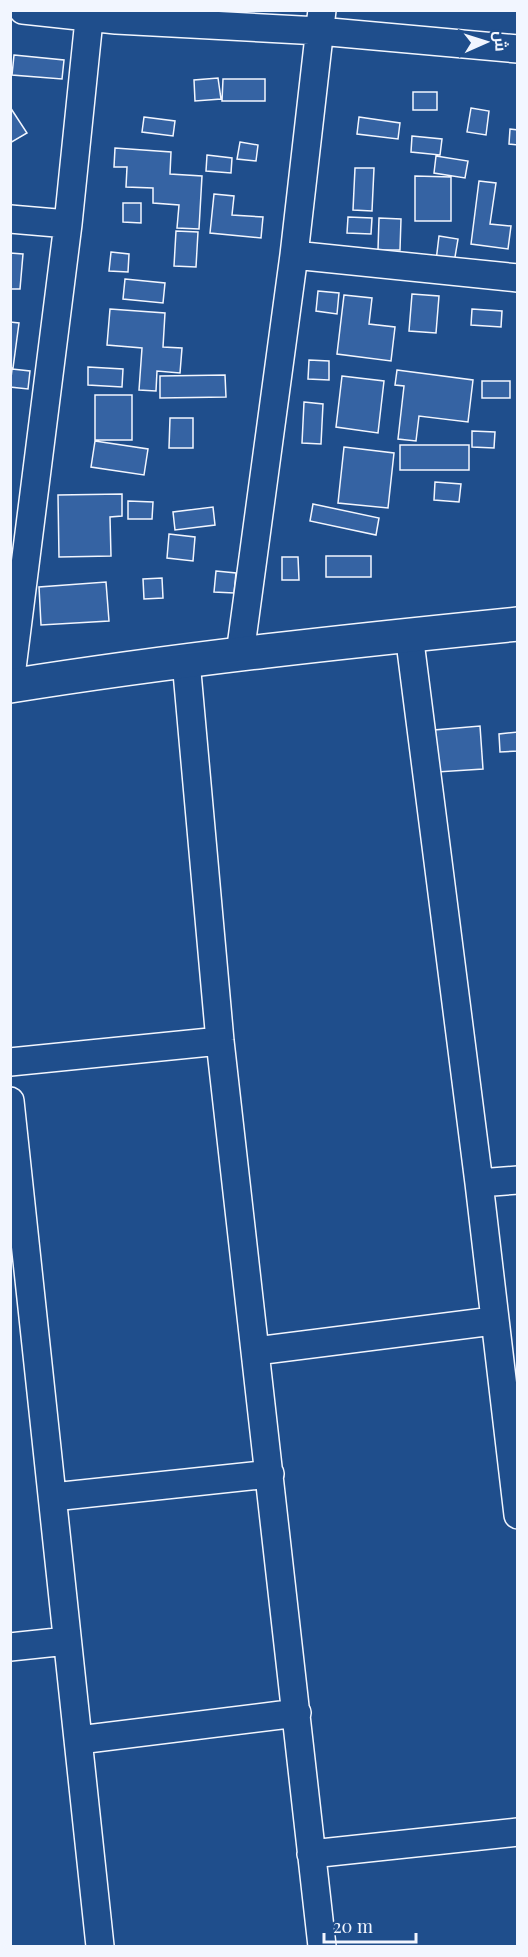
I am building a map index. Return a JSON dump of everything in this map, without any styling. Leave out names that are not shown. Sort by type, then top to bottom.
[{"type":"street","points":[[23,10],[321,21],[518,49]]},
{"type":"street","points":[[89,14],[68,224],[10,685],[240,654],[518,624]]},
{"type":"street","points":[[240,654],[294,255],[321,21]]},
{"type":"street","points":[[10,219],[68,224]]},
{"type":"street","points":[[294,255],[518,278]]},
{"type":"street","points":[[409,634],[479,1183],[494,1321],[515,1457],[518,1515]]},
{"type":"street","points":[[186,661],[220,1041],[322,1947]]},
{"type":"street","points":[[10,1062],[220,1041]]},
{"type":"street","points":[[10,1101],[17,1227],[53,1497],[100,1947]]},
{"type":"street","points":[[479,1183],[518,1180]]},
{"type":"street","points":[[256,1351],[494,1321]]},
{"type":"street","points":[[53,1497],[270,1474]]},
{"type":"street","points":[[10,1647],[67,1641]]},
{"type":"street","points":[[79,1740],[297,1713]]},
{"type":"street","points":[[311,1854],[518,1832]]},
{"type":"building","points":[[14,55],[64,60],[62,79],[12,75]]},
{"type":"building","points":[[218,78],[221,99],[195,101],[194,80]]},
{"type":"building","points":[[223,79],[265,79],[265,101],[222,101]]},
{"type":"building","points":[[413,92],[437,92],[437,110],[413,110]]},
{"type":"building","points":[[10,107],[27,133],[10,143]]},
{"type":"building","points":[[471,108],[489,111],[486,135],[467,132]]},
{"type":"building","points":[[144,117],[175,121],[173,136],[142,132]]},
{"type":"building","points":[[359,117],[400,123],[398,139],[357,134]]},
{"type":"building","points":[[510,129],[518,130],[518,145],[509,144]]},
{"type":"building","points":[[412,136],[442,139],[440,155],[411,152]]},
{"type":"building","points":[[240,142],[258,145],[256,161],[237,159]]},
{"type":"building","points":[[115,148],[171,152],[170,174],[202,176],[199,229],[177,228],[179,205],[153,203],[153,188],[126,187],[127,167],[114,167]]},
{"type":"building","points":[[207,155],[232,158],[231,173],[206,171]]},
{"type":"building","points":[[436,156],[468,161],[465,178],[434,173]]},
{"type":"building","points":[[355,168],[374,168],[372,211],[353,210]]},
{"type":"building","points":[[415,176],[451,177],[451,221],[415,221]]},
{"type":"building","points":[[479,181],[496,183],[490,224],[511,226],[508,249],[471,244]]},
{"type":"building","points":[[214,194],[234,196],[232,215],[263,217],[261,238],[210,233]]},
{"type":"building","points":[[123,203],[141,203],[141,223],[123,222]]},
{"type":"building","points":[[348,217],[372,218],[371,234],[347,233]]},
{"type":"building","points":[[379,218],[401,219],[400,250],[378,250]]},
{"type":"building","points":[[176,231],[198,232],[196,267],[174,266]]},
{"type":"building","points":[[439,236],[458,239],[454,263],[436,261]]},
{"type":"building","points":[[111,252],[129,254],[128,272],[109,271]]},
{"type":"building","points":[[10,253],[23,254],[20,289],[10,289]]},
{"type":"building","points":[[125,279],[165,283],[163,303],[123,299]]},
{"type":"building","points":[[318,291],[339,293],[337,314],[316,311]]},
{"type":"building","points":[[412,294],[439,296],[436,333],[409,331]]},
{"type":"building","points":[[344,295],[372,298],[369,324],[395,327],[391,361],[337,354]]},
{"type":"building","points":[[110,309],[165,313],[163,347],[182,348],[180,373],[157,371],[156,391],[139,390],[142,348],[107,345]]},
{"type":"building","points":[[472,309],[502,311],[501,327],[471,325]]},
{"type":"building","points":[[10,322],[19,323],[13,368],[10,368]]},
{"type":"building","points":[[309,360],[329,361],[329,380],[308,379]]},
{"type":"building","points":[[88,367],[123,369],[122,387],[88,385]]},
{"type":"building","points":[[12,369],[30,371],[28,389],[10,387]]},
{"type":"building","points":[[397,370],[473,380],[468,422],[419,416],[416,441],[398,439],[404,386],[395,385]]},
{"type":"building","points":[[225,375],[226,397],[160,398],[160,376]]},
{"type":"building","points":[[342,376],[384,381],[378,433],[336,427]]},
{"type":"building","points":[[482,381],[510,381],[510,398],[482,398]]},
{"type":"building","points":[[95,395],[132,395],[132,440],[95,440]]},
{"type":"building","points":[[304,402],[323,404],[321,444],[302,443]]},
{"type":"building","points":[[170,418],[193,418],[193,448],[169,448]]},
{"type":"building","points":[[472,431],[495,432],[494,448],[472,447]]},
{"type":"building","points":[[95,441],[148,449],[144,475],[91,467]]},
{"type":"building","points":[[400,445],[469,445],[469,470],[400,470]]},
{"type":"building","points":[[344,447],[394,453],[388,508],[338,503]]},
{"type":"building","points":[[435,482],[461,484],[459,502],[434,500]]},
{"type":"building","points":[[122,494],[122,516],[110,517],[111,556],[59,557],[58,495]]},
{"type":"building","points":[[128,501],[153,502],[152,519],[128,519]]},
{"type":"building","points":[[313,504],[379,518],[376,535],[310,521]]},
{"type":"building","points":[[213,507],[215,525],[175,530],[173,512]]},
{"type":"building","points":[[169,534],[195,537],[193,561],[167,558]]},
{"type":"building","points":[[326,556],[371,556],[371,577],[326,577]]},
{"type":"building","points":[[282,557],[298,557],[299,580],[282,580]]},
{"type":"building","points":[[216,571],[236,573],[234,593],[214,592]]},
{"type":"building","points":[[162,578],[163,598],[144,599],[143,579]]},
{"type":"building","points":[[106,582],[109,621],[41,625],[39,587]]},
{"type":"building","points":[[480,726],[483,769],[437,772],[434,730]]},
{"type":"building","points":[[518,732],[518,751],[500,752],[499,734]]}]
